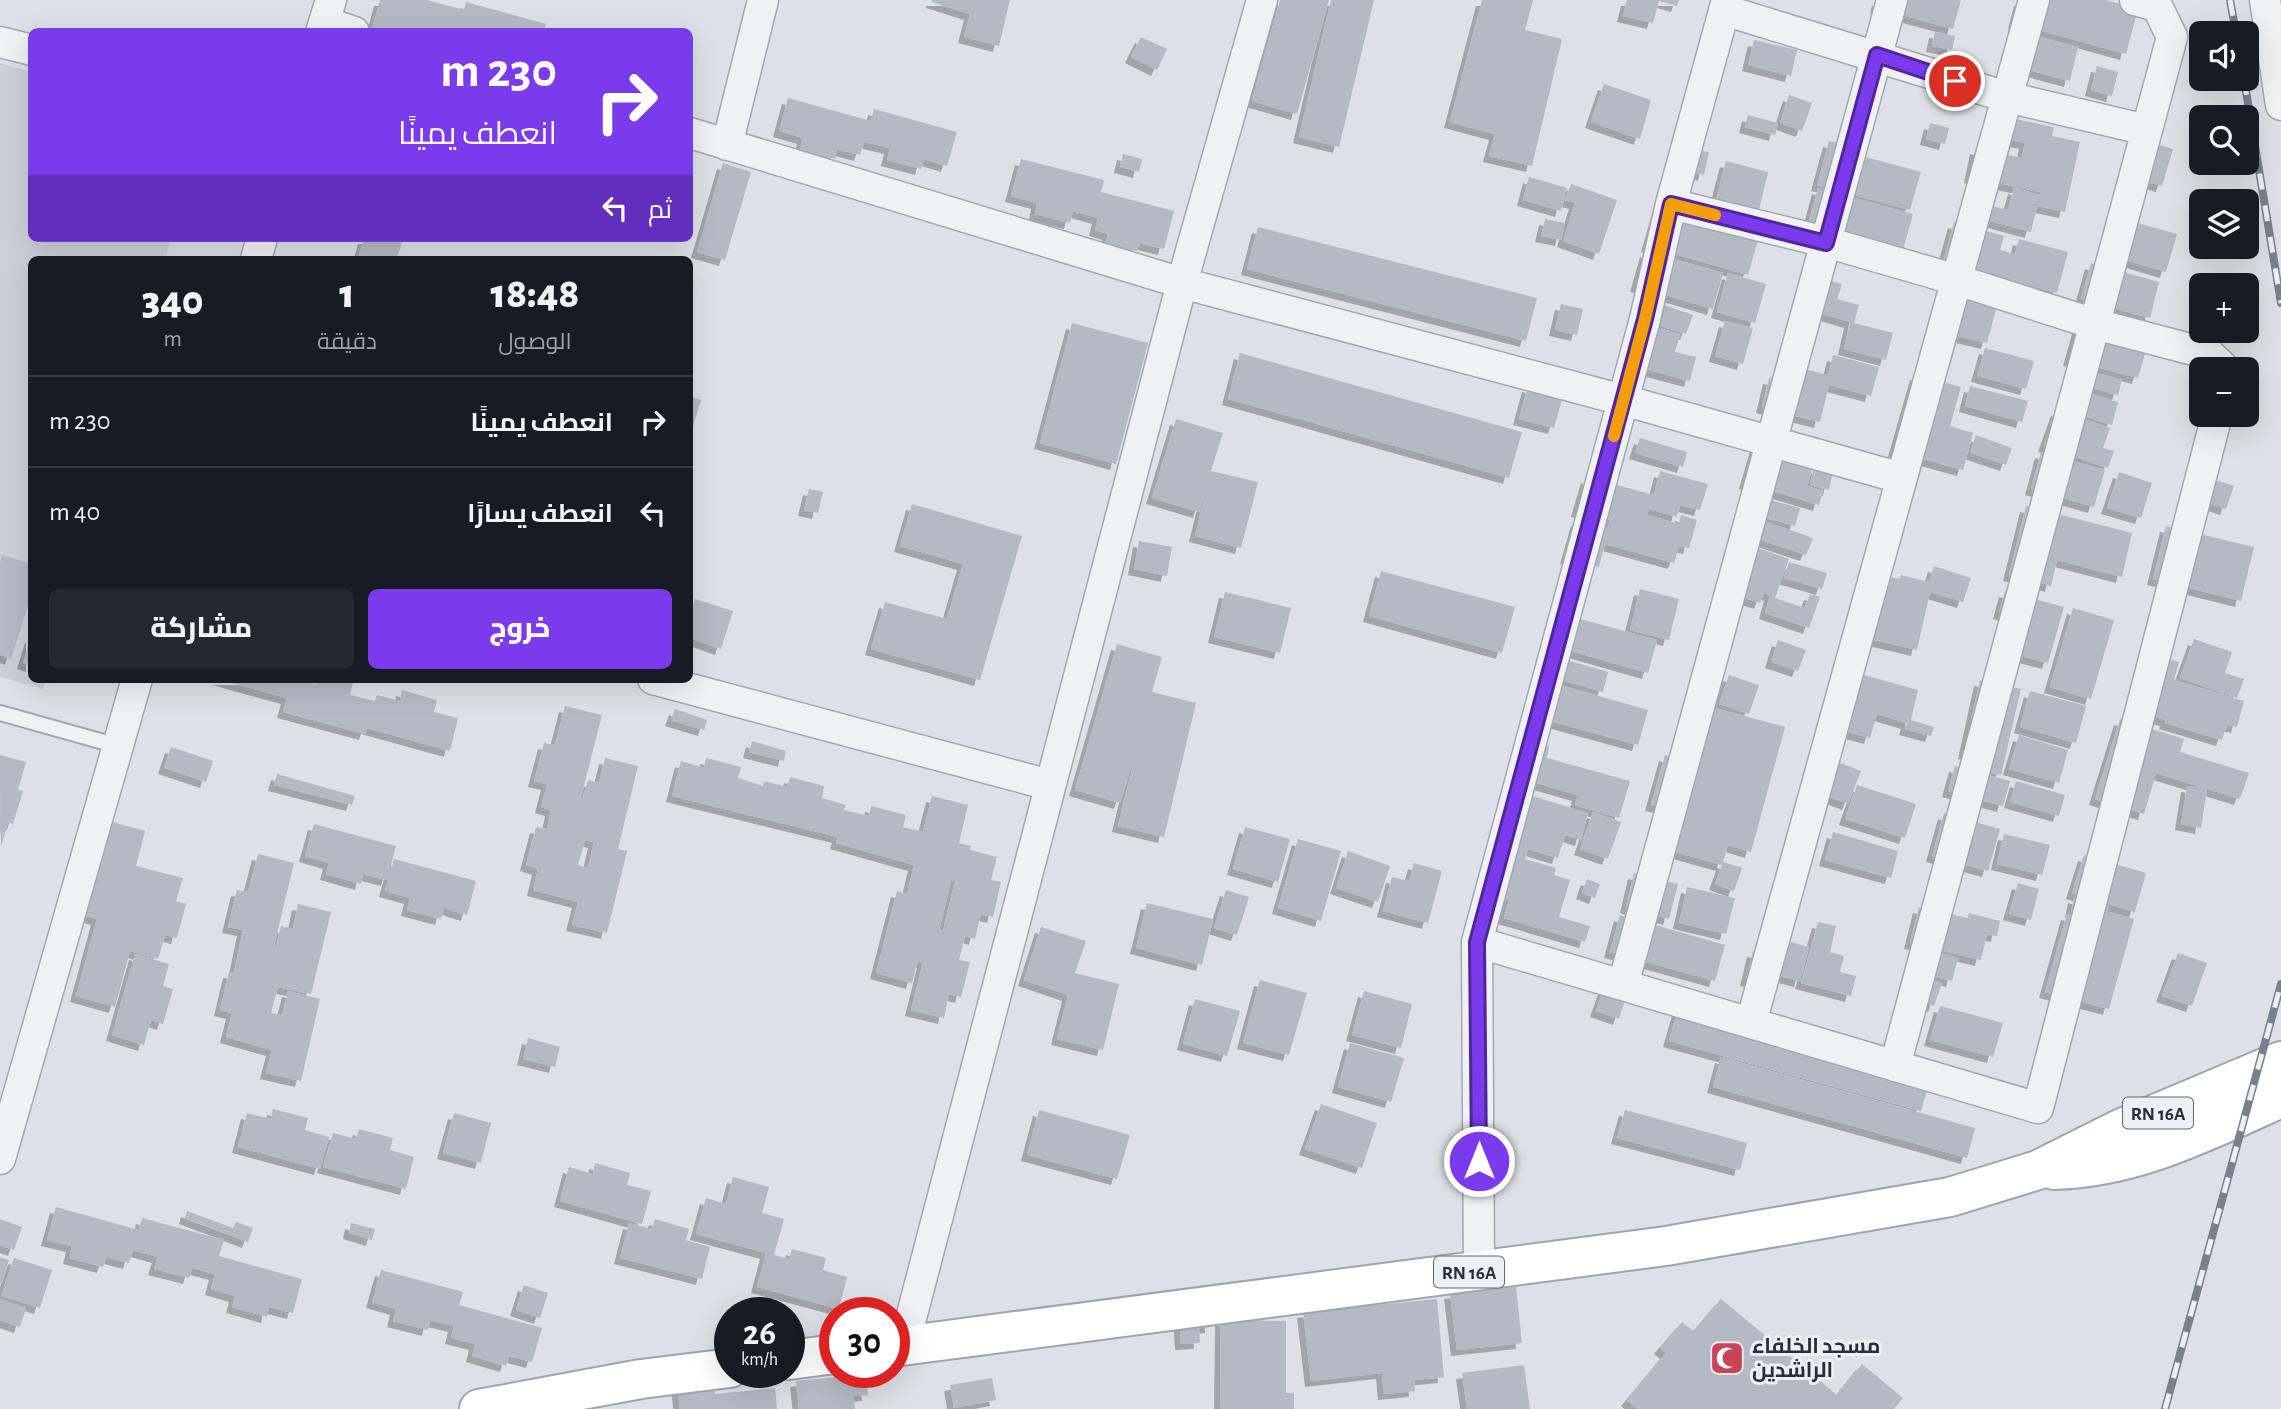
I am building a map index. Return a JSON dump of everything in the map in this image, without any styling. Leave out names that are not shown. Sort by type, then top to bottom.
[{"type":"main road","name":"RN 16A","points":[[910,1345],[1666,1246],[1950,1197],[2038,1170],[2122,1128],[2281,1061]]},
{"type":"main road","points":[[2038,1170],[2092,1167],[2144,1156],[2281,1098]]},
{"type":"main road","points":[[479,1409],[641,1379],[714,1370]]},
{"type":"street","points":[[727,145],[763,0]]},
{"type":"street","points":[[910,1305],[1182,282],[1262,0]]},
{"type":"street","points":[[1623,985],[1892,0]]},
{"type":"street","points":[[1751,1023],[2034,0]]},
{"type":"street","points":[[1895,1066],[2172,37],[2157,6],[2135,0]]},
{"type":"street","points":[[1479,1270],[1477,942],[1645,319],[1671,204],[1726,5],[2007,97],[2147,130]]},
{"type":"street","points":[[2272,15],[2281,105]]},
{"type":"street","points":[[326,18],[346,28]]},
{"type":"street","points":[[0,42],[28,49]]},
{"type":"street","points":[[693,134],[1182,282],[1623,400],[1901,478]]},
{"type":"street","points":[[1671,204],[1826,243],[1957,280],[2095,324],[2212,357]]},
{"type":"street","points":[[1477,942],[2038,1108],[2214,427]]},
{"type":"street","points":[[0,1159],[12,1069],[118,746],[136,683]]},
{"type":"street","points":[[668,683],[1050,785]]},
{"type":"lane","points":[[0,713],[118,746]]},
{"type":"shaded area","points":[[0,63],[28,71],[28,242],[170,242],[166,256],[28,256],[28,683],[45,683],[43,689],[0,677]]},
{"type":"building","points":[[380,0],[427,0],[464,10],[466,2],[546,24],[545,28],[373,28]]},
{"type":"building","points":[[932,0],[1010,0],[999,46],[964,37],[970,14]]},
{"type":"building","points":[[1280,0],[1329,0],[1297,114],[1252,101]]},
{"type":"building","points":[[1331,0],[1374,0],[1339,147],[1299,137]]},
{"type":"building","points":[[1482,0],[1533,0],[1525,30],[1562,39],[1532,166],[1489,156],[1495,134],[1450,122]]},
{"type":"building","points":[[1627,0],[1679,0],[1677,6],[1659,1],[1653,23],[1623,16]]},
{"type":"building","points":[[1878,0],[1961,0],[1953,29],[1876,8]]},
{"type":"building","points":[[2020,0],[2106,0],[2138,9],[2126,54],[2014,23]]},
{"type":"building","points":[[1935,32],[1955,36],[1952,50],[1932,46]]},
{"type":"building","points":[[2024,33],[2078,47],[2070,81],[2015,66]]},
{"type":"building","points":[[1141,37],[1167,49],[1157,70],[1131,57]]},
{"type":"building","points":[[1754,40],[1797,50],[1791,76],[1748,65]]},
{"type":"building","points":[[2097,66],[2118,72],[2112,96],[2091,90]]},
{"type":"building","points":[[1604,84],[1651,100],[1640,139],[1591,122]]},
{"type":"building","points":[[1789,95],[1812,103],[1802,131],[1780,123]]},
{"type":"building","points":[[788,98],[871,121],[874,109],[957,132],[947,166],[924,159],[921,169],[887,160],[890,148],[865,142],[868,130],[860,155],[837,149],[835,159],[800,149],[803,138],[779,131]]},
{"type":"building","points":[[1748,115],[1778,123],[1775,135],[1745,127]]},
{"type":"building","points":[[2001,116],[2054,127],[2052,136],[2080,142],[2065,212],[2037,206],[2031,232],[1972,216],[1976,202],[2008,210],[2014,188],[2040,195],[2040,192],[1970,177],[1976,148],[2022,158],[2025,143],[1996,137]]},
{"type":"building","points":[[1930,123],[1949,128],[1945,144],[1926,139]]},
{"type":"building","points":[[2143,140],[2173,149],[2162,186],[2132,178]]},
{"type":"building","points":[[1829,141],[1862,149],[1862,156],[1921,172],[1910,210],[1817,185]]},
{"type":"building","points":[[1678,145],[1709,152],[1704,175],[1672,167]]},
{"type":"building","points":[[1123,154],[1142,159],[1139,172],[1120,167]]},
{"type":"building","points":[[1021,159],[1104,180],[1101,192],[1174,211],[1164,249],[1139,243],[1137,251],[1106,243],[1108,234],[1095,230],[1098,218],[1073,211],[1070,223],[1035,214],[1037,203],[1011,196]]},
{"type":"building","points":[[1726,161],[1768,172],[1759,210],[1716,199]]},
{"type":"building","points":[[723,163],[751,172],[725,260],[697,252]]},
{"type":"building","points":[[1529,177],[1567,188],[1561,211],[1523,200]]},
{"type":"building","points":[[1571,184],[1617,200],[1599,254],[1563,241],[1575,203],[1565,200]]},
{"type":"building","points":[[1818,188],[1913,214],[1903,250],[1808,225]]},
{"type":"building","points":[[1658,208],[1759,237],[1748,275],[1647,246]]},
{"type":"building","points":[[1545,219],[1565,223],[1561,240],[1541,236]]},
{"type":"building","points":[[2123,219],[2177,234],[2166,272],[2112,256]]},
{"type":"building","points":[[1954,222],[2004,236],[2000,250],[2015,254],[2019,239],[2068,252],[2057,293],[1943,262]]},
{"type":"building","points":[[1258,227],[1537,298],[1526,341],[1247,269]]},
{"type":"building","points":[[363,242],[402,242],[398,256],[359,256]]},
{"type":"building","points":[[1646,251],[1723,273],[1713,309],[1636,286]]},
{"type":"building","points":[[2091,263],[2159,282],[2150,318],[2081,299]]},
{"type":"building","points":[[1728,273],[1766,284],[1755,323],[1717,312]]},
{"type":"building","points":[[1808,274],[1842,284],[1837,299],[1859,305],[1854,323],[1893,333],[1886,360],[1844,349],[1850,322],[1799,307]]},
{"type":"building","points":[[1943,287],[1998,302],[1987,343],[1958,336],[1951,362],[1925,355]]},
{"type":"building","points":[[1656,302],[1693,315],[1686,334],[1649,322]]},
{"type":"building","points":[[1561,304],[1583,309],[1577,335],[1555,330]]},
{"type":"building","points":[[1725,321],[1753,328],[1743,364],[1715,356]]},
{"type":"building","points":[[2080,321],[2149,340],[2138,378],[2069,360]]},
{"type":"building","points":[[1072,323],[1148,343],[1116,464],[1040,443]]},
{"type":"building","points":[[1644,324],[1680,334],[1675,352],[1696,357],[1690,381],[1634,366]]},
{"type":"building","points":[[1985,348],[2034,361],[2026,389],[1977,376]]},
{"type":"building","points":[[1240,353],[1522,432],[1509,478],[1228,399]]},
{"type":"building","points":[[1833,355],[1879,367],[1871,396],[1829,385],[1820,422],[1762,407],[1769,378],[1780,381],[1785,364],[1828,375]]},
{"type":"building","points":[[2073,366],[2122,380],[2118,395],[2081,385]]},
{"type":"building","points":[[1916,374],[1961,387],[1950,426],[1973,433],[1963,470],[1894,451]]},
{"type":"building","points":[[1528,386],[1563,396],[1554,428],[1519,419]]},
{"type":"building","points":[[1970,386],[2028,401],[2022,422],[1965,406]]},
{"type":"building","points":[[2082,391],[2118,402],[2112,425],[2075,414]]},
{"type":"building","points":[[693,397],[701,400],[693,426]]},
{"type":"building","points":[[2057,410],[2110,428],[2103,448],[2114,451],[2108,468],[2044,446]]},
{"type":"building","points":[[1176,419],[1223,433],[1211,471],[1258,482],[1241,548],[1195,536],[1210,475],[1199,512],[1152,498]]},
{"type":"building","points":[[1760,432],[1818,449],[1807,486],[1823,491],[1819,505],[1745,483]]},
{"type":"building","points":[[1976,435],[2012,448],[2006,465],[1970,453]]},
{"type":"building","points":[[1640,438],[1687,452],[1683,467],[1635,453]]},
{"type":"building","points":[[2041,452],[2105,470],[2094,507],[2031,489]]},
{"type":"building","points":[[1814,467],[1833,471],[1829,490],[1810,485]]},
{"type":"building","points":[[1660,471],[1708,484],[1700,510],[1680,505],[1677,517],[1649,509],[1647,515],[1679,524],[1681,515],[1697,520],[1689,548],[1679,546],[1674,563],[1605,544],[1599,567],[1566,558],[1577,520],[1608,528],[1610,520],[1577,511],[1587,477],[1654,495]]},
{"type":"building","points":[[2119,472],[2152,483],[2141,518],[2107,508]]},
{"type":"building","points":[[2198,474],[2234,486],[2226,509],[2190,497]]},
{"type":"building","points":[[809,489],[823,492],[818,513],[804,510]]},
{"type":"building","points":[[1767,499],[1800,508],[1795,526],[1762,517]]},
{"type":"building","points":[[912,504],[1022,536],[980,680],[871,649],[885,602],[947,619],[963,564],[900,546]]},
{"type":"building","points":[[2026,506],[2132,533],[2122,577],[2057,560],[2051,586],[2009,575]]},
{"type":"building","points":[[1741,513],[1813,538],[1806,555],[1758,539],[1755,547],[1789,559],[1775,598],[1805,608],[1810,594],[1820,597],[1809,628],[1765,613],[1770,595],[1764,593],[1760,603],[1720,590]]},
{"type":"building","points":[[2166,526],[2254,547],[2241,601],[2153,579]]},
{"type":"building","points":[[1139,541],[1172,547],[1167,576],[1134,569]]},
{"type":"building","points":[[2,555],[28,563],[28,606],[11,659],[0,655]]},
{"type":"building","points":[[1789,562],[1827,573],[1822,589],[1784,578]]},
{"type":"building","points":[[1934,566],[1971,578],[1963,602],[1930,592],[1917,650],[1849,634],[1880,575],[1900,579],[1901,575],[1929,582]]},
{"type":"building","points":[[1381,571],[1515,607],[1502,653],[1369,616]]},
{"type":"building","points":[[1640,589],[1679,599],[1669,640],[1630,630]]},
{"type":"building","points":[[2005,591],[2064,607],[2048,663],[2003,651],[2012,616],[1999,613]]},
{"type":"building","points":[[1225,592],[1291,608],[1280,653],[1214,637]]},
{"type":"building","points":[[695,599],[733,611],[721,649],[693,639]]},
{"type":"building","points":[[2073,608],[2114,620],[2091,699],[2050,687]]},
{"type":"building","points":[[1566,615],[1657,640],[1648,673],[1557,647]]},
{"type":"building","points":[[2194,639],[2232,652],[2225,673],[2244,679],[2237,698],[2180,678]]},
{"type":"building","points":[[1778,640],[1806,650],[1798,671],[1771,662]]},
{"type":"building","points":[[1117,644],[1162,657],[1152,692],[1196,703],[1164,837],[1118,826],[1137,748],[1120,803],[1075,790]]},
{"type":"building","points":[[28,647],[28,665],[23,663]]},
{"type":"building","points":[[2148,653],[2179,662],[2174,680],[2244,701],[2237,727],[2227,725],[2222,740],[2131,710]]},
{"type":"building","points":[[1556,657],[1608,672],[1603,692],[1551,677]]},
{"type":"building","points":[[1853,672],[1918,690],[1911,720],[1934,727],[1931,736],[1905,729],[1907,723],[1877,714],[1870,738],[1837,729]]},
{"type":"building","points":[[1729,675],[1759,685],[1749,714],[1719,704]]},
{"type":"building","points":[[1980,680],[2021,689],[2001,775],[1990,773],[1992,760],[1964,753]]},
{"type":"building","points":[[233,683],[353,683],[350,695],[375,701],[377,695],[400,701],[402,690],[437,700],[434,712],[458,718],[450,751],[367,728],[365,734],[283,712],[287,698]]},
{"type":"building","points":[[1553,683],[1648,710],[1638,745],[1543,719]]},
{"type":"building","points":[[2030,691],[2086,706],[2076,743],[2020,727]]},
{"type":"building","points":[[565,706],[602,715],[581,797],[588,780],[599,783],[605,758],[638,766],[618,849],[627,851],[607,933],[572,925],[578,902],[533,890],[538,869],[526,865],[536,827],[547,829],[551,810],[541,807],[547,784],[534,781],[544,743],[555,745]],"holes":[[[585,840],[594,842],[588,868],[578,865]]]},
{"type":"building","points":[[1711,707],[1785,727],[1751,852],[1728,845],[1723,862],[1742,868],[1734,891],[1715,884],[1722,865],[1654,846],[1665,808],[1651,805],[1665,755],[1678,759]]},
{"type":"building","points":[[675,709],[707,720],[704,730],[671,720]]},
{"type":"building","points":[[2120,719],[2184,739],[2180,752],[2249,773],[2240,799],[2156,773],[2144,814],[2095,799]]},
{"type":"building","points":[[2019,735],[2068,750],[2059,783],[2009,769]]},
{"type":"building","points":[[752,741],[786,751],[784,761],[749,752]]},
{"type":"building","points":[[1524,742],[1549,746],[1547,758],[1630,781],[1619,818],[1575,805],[1578,795],[1536,783],[1541,765],[1520,761]]},
{"type":"building","points":[[171,747],[213,761],[206,782],[164,768]]},
{"type":"building","points":[[0,755],[26,762],[18,790],[23,791],[13,824],[8,822],[1,847]]},
{"type":"building","points":[[706,758],[741,767],[738,778],[763,786],[764,781],[787,787],[790,777],[824,786],[822,798],[846,805],[844,810],[869,816],[871,806],[906,815],[903,827],[923,832],[932,796],[968,805],[959,843],[971,846],[970,850],[997,857],[991,880],[1001,882],[993,917],[981,914],[975,939],[965,936],[959,960],[970,962],[961,997],[949,994],[944,1018],[911,1010],[923,962],[918,961],[912,983],[876,973],[897,891],[907,894],[914,865],[836,843],[838,837],[672,796],[681,761],[704,768]],"holes":[[[951,881],[955,881],[943,931],[939,930]]]},
{"type":"building","points":[[1830,759],[1861,771],[1848,804],[1817,792]]},
{"type":"building","points":[[1955,766],[2010,781],[2003,806],[1948,791]]},
{"type":"building","points":[[277,774],[355,796],[352,805],[274,785]]},
{"type":"building","points":[[2016,781],[2065,795],[2059,816],[2010,802]]},
{"type":"building","points":[[1857,785],[1916,804],[1905,838],[1845,819]]},
{"type":"building","points":[[2187,786],[2207,789],[2201,828],[2181,824]]},
{"type":"building","points":[[1506,788],[1588,813],[1581,840],[1565,835],[1558,858],[1528,849],[1525,859],[1556,868],[1554,875],[1570,880],[1559,917],[1590,926],[1585,942],[1504,918],[1509,900],[1482,892]]},
{"type":"building","points":[[1593,812],[1621,822],[1608,859],[1580,849]]},
{"type":"building","points":[[1944,813],[2000,829],[1988,871],[1932,856]]},
{"type":"building","points":[[109,821],[145,831],[136,866],[183,878],[176,901],[186,904],[177,938],[165,935],[158,959],[130,951],[115,1007],[76,996],[97,919],[83,915]]},
{"type":"building","points":[[314,824],[396,846],[387,880],[363,874],[361,884],[326,874],[329,863],[305,856]]},
{"type":"building","points":[[1245,827],[1290,839],[1278,882],[1233,869]]},
{"type":"building","points":[[1833,832],[1898,851],[1891,878],[1825,860]]},
{"type":"building","points":[[2004,834],[2050,845],[2042,875],[1997,864]]},
{"type":"building","points":[[1298,839],[1341,851],[1321,921],[1278,908]]},
{"type":"building","points":[[1348,851],[1390,866],[1378,902],[1336,888]]},
{"type":"building","points":[[258,854],[294,863],[274,946],[276,947],[281,926],[293,929],[298,904],[331,912],[311,994],[278,987],[271,1013],[282,1015],[288,991],[320,999],[301,1081],[266,1073],[272,1050],[226,1037],[232,1013],[220,1010],[229,972],[234,973],[243,930],[228,927],[237,890],[248,892]]},
{"type":"building","points":[[2084,855],[2146,873],[2135,912],[2072,893]]},
{"type":"building","points":[[394,859],[476,881],[467,915],[444,908],[441,919],[407,910],[410,898],[385,891]]},
{"type":"building","points":[[1414,863],[1442,871],[1428,923],[1383,911],[1392,877],[1409,881]]},
{"type":"building","points":[[1634,873],[1678,884],[1669,919],[1626,907]]},
{"type":"building","points":[[1587,879],[1600,884],[1595,898],[1582,893]]},
{"type":"building","points":[[2018,883],[2039,889],[2031,920],[2009,914]]},
{"type":"building","points":[[1687,887],[1735,898],[1726,934],[1679,923]]},
{"type":"building","points":[[1226,890],[1249,897],[1237,935],[1214,928]]},
{"type":"building","points":[[2074,897],[2109,906],[2107,910],[2089,904],[2086,916],[2071,912]]},
{"type":"building","points":[[1147,903],[1213,919],[1202,965],[1136,948]]},
{"type":"building","points":[[1919,907],[1968,918],[1969,913],[2000,921],[1997,936],[1987,934],[1981,960],[1910,943]]},
{"type":"building","points":[[2091,907],[2134,919],[2109,1009],[2045,992],[2067,914],[2087,919]]},
{"type":"building","points":[[1620,915],[1725,945],[1715,981],[1610,952]]},
{"type":"building","points":[[1818,922],[1836,926],[1830,952],[1844,956],[1840,972],[1856,976],[1851,996],[1801,983]]},
{"type":"building","points":[[1041,927],[1086,941],[1075,973],[1119,984],[1103,1050],[1057,1039],[1068,995],[1024,980]]},
{"type":"building","points":[[1780,939],[1809,947],[1800,981],[1769,973],[1766,985],[1746,980],[1753,951],[1776,956]]},
{"type":"building","points":[[1915,946],[1958,958],[1952,981],[1909,970]]},
{"type":"building","points":[[2178,953],[2207,963],[2192,1006],[2162,996]]},
{"type":"building","points":[[135,954],[169,964],[163,986],[173,989],[163,1024],[151,1020],[144,1045],[112,1035]]},
{"type":"building","points":[[1914,973],[1942,983],[1934,1006],[1906,996]]},
{"type":"building","points":[[1260,980],[1307,993],[1289,1055],[1243,1043]]},
{"type":"building","points":[[1607,980],[1629,987],[1619,1019],[1596,1011]]},
{"type":"building","points":[[1364,991],[1412,1004],[1401,1048],[1352,1035]]},
{"type":"building","points":[[1195,999],[1240,1011],[1227,1056],[1183,1044]]},
{"type":"building","points":[[1940,1006],[2003,1023],[1993,1057],[1930,1040]]},
{"type":"building","points":[[1678,1010],[1930,1080],[1921,1111],[1669,1041]]},
{"type":"building","points":[[528,1038],[560,1047],[555,1067],[523,1059]]},
{"type":"building","points":[[1350,1043],[1404,1058],[1391,1102],[1338,1087]]},
{"type":"building","points":[[1721,1057],[1975,1128],[1967,1158],[1713,1087]]},
{"type":"building","points":[[1321,1104],[1377,1123],[1362,1168],[1305,1149]]},
{"type":"building","points":[[273,1109],[308,1118],[305,1130],[329,1137],[320,1169],[238,1147],[247,1113],[271,1119]]},
{"type":"building","points":[[1039,1110],[1130,1135],[1117,1179],[1027,1155]]},
{"type":"building","points":[[1625,1110],[1747,1143],[1740,1170],[1617,1138]]},
{"type":"building","points":[[454,1113],[491,1123],[481,1163],[443,1153]]},
{"type":"building","points":[[359,1129],[393,1138],[390,1150],[414,1157],[406,1189],[323,1167],[333,1133],[356,1139]]},
{"type":"building","points":[[595,1163],[630,1173],[627,1185],[651,1191],[642,1224],[560,1201],[569,1167],[593,1174]]},
{"type":"building","points":[[733,1177],[769,1187],[762,1213],[784,1219],[774,1255],[789,1259],[792,1249],[826,1258],[823,1270],[847,1277],[842,1297],[819,1297],[819,1304],[805,1300],[805,1297],[794,1297],[757,1287],[766,1253],[696,1234],[706,1198],[726,1204]]},
{"type":"building","points":[[56,1207],[139,1230],[142,1218],[224,1240],[219,1256],[302,1279],[293,1313],[269,1307],[267,1317],[232,1307],[235,1296],[211,1289],[215,1274],[192,1268],[189,1278],[154,1269],[158,1257],[133,1250],[129,1263],[106,1257],[103,1267],[69,1258],[72,1246],[47,1240]]},
{"type":"building","points":[[187,1211],[233,1228],[236,1222],[253,1228],[248,1242],[185,1218]]},
{"type":"building","points":[[0,1219],[22,1227],[14,1250],[0,1245]]},
{"type":"building","points":[[655,1219],[689,1229],[686,1240],[710,1247],[702,1279],[620,1258],[629,1223],[652,1229]]},
{"type":"building","points":[[351,1223],[375,1229],[372,1240],[349,1233]]},
{"type":"building","points":[[0,1257],[9,1260],[2,1283],[0,1283]]},
{"type":"building","points":[[14,1258],[52,1270],[40,1308],[1,1296]]},
{"type":"building","points":[[381,1270],[463,1292],[459,1305],[542,1328],[532,1362],[509,1356],[506,1366],[472,1356],[475,1344],[451,1338],[454,1326],[430,1320],[428,1330],[393,1321],[396,1309],[372,1302]]},
{"type":"building","points":[[524,1285],[548,1293],[540,1318],[516,1310]]},
{"type":"building","points":[[1516,1287],[1522,1343],[1457,1350],[1450,1293]]},
{"type":"building","points":[[0,1299],[26,1308],[20,1327],[0,1320]]},
{"type":"building","points":[[1437,1299],[1444,1377],[1414,1380],[1415,1391],[1384,1394],[1382,1373],[1311,1381],[1303,1312]]},
{"type":"building","name":"مسجد الخلفاء الراشدين","points":[[1721,1299],[1837,1395],[1862,1364],[1903,1398],[1894,1409],[1638,1409],[1627,1400],[1666,1353],[1660,1348],[1682,1322],[1694,1331]]},
{"type":"building","points":[[1210,1307],[1211,1327],[1199,1328],[1200,1343],[1181,1344],[1179,1309]]},
{"type":"building","points":[[1221,1320],[1286,1321],[1286,1393],[1294,1393],[1294,1409],[1220,1409]]},
{"type":"building","points":[[1524,1365],[1530,1409],[1467,1409],[1462,1373]]},
{"type":"building","points":[[712,1371],[715,1394],[775,1388],[777,1409],[680,1409],[676,1374]]},
{"type":"building","points":[[992,1378],[996,1400],[954,1408],[950,1385]]},
{"type":"building","points":[[819,1379],[819,1388],[867,1388],[868,1395],[853,1396],[855,1409],[799,1409],[797,1388],[805,1388],[805,1380]]},
{"type":"railway","points":[[2230,0],[2234,21]]},
{"type":"railway","points":[[2246,91],[2281,303]]},
{"type":"railway","points":[[2165,1409],[2281,984]]},
{"type":"slow traffic","points":[[1614,436],[1645,319],[1671,204],[1715,215]]},
{"type":"place","name":"مسجد الخلفاء الراشدين","points":[[1727,1358]]},
{"type":"route","points":[[1479,1161],[1477,942],[1645,319],[1671,204],[1826,243],[1877,55],[1955,81]]}]
